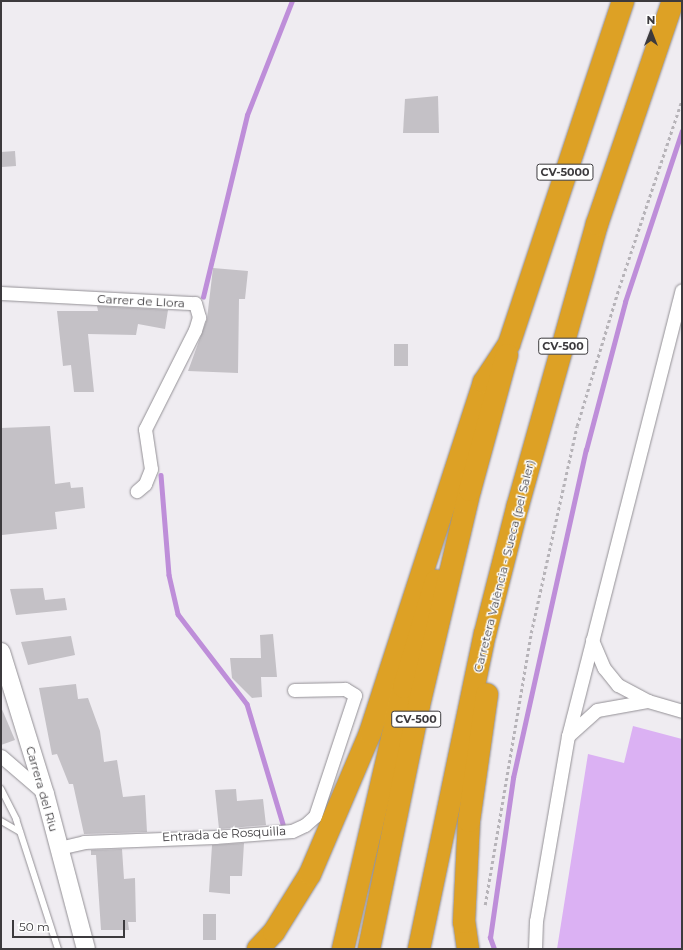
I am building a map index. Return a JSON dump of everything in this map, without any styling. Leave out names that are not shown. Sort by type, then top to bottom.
[{"type":"highway","name":"CV-5000","points":[[510,344],[623,1]]},
{"type":"highway","name":"CV-5000","points":[[609,187],[674,1]]},
{"type":"highway","name":"Carretera València - Sueca (pel Saler)","points":[[419,949],[485,634],[518,505],[609,187]]},
{"type":"highway","name":"CV-500","points":[[369,949],[419,705],[470,490],[500,388],[510,344]]},
{"type":"highway","points":[[258,949],[292,906],[334,823],[370,733],[484,382],[510,344]]},
{"type":"highway","points":[[344,949],[404,687],[452,525],[470,490]]},
{"type":"highway","points":[[468,949],[464,922],[469,821],[518,505]]},
{"type":"street","points":[[535,949],[536,921],[568,736],[682,290]]},
{"type":"street","name":"Carrer de Llora","points":[[1,294],[195,303],[199,317],[195,330],[145,429],[151,469],[146,484],[136,491]]},
{"type":"street","points":[[592,640],[610,677],[648,701],[682,711]]},
{"type":"street","name":"Carrera del Riu","points":[[1,652],[45,794],[86,949]]},
{"type":"street","name":"Entrada de Rosquilla","points":[[59,848],[84,842],[215,837],[292,831],[305,825],[315,816],[355,695],[345,689],[294,690]]},
{"type":"street","points":[[568,736],[597,710],[648,701]]},
{"type":"street","points":[[1,756],[45,794]]},
{"type":"street","name":"Carrera del Riu","points":[[79,926],[99,949]]},
{"type":"lane","points":[[1,789],[20,832],[58,949]]},
{"type":"lane","points":[[1,821],[20,832]]},
{"type":"path","points":[[484,910],[528,649],[577,426],[621,280],[682,100]]},
{"type":"shaded area","points":[[633,726],[682,739],[682,949],[557,949],[588,754],[624,763]]},
{"type":"building","points":[[438,96],[439,133],[403,133],[405,99]]},
{"type":"building","points":[[15,151],[16,166],[2,167],[1,152]]},
{"type":"building","points":[[213,268],[248,271],[245,299],[239,299],[238,373],[188,371],[207,319]]},
{"type":"building","points":[[97,306],[168,310],[165,329],[138,324],[136,335],[88,334],[94,392],[74,392],[71,365],[63,366],[57,311],[98,311]]},
{"type":"building","points":[[394,344],[408,344],[408,366],[394,366]]},
{"type":"building","points":[[50,426],[55,484],[70,482],[71,488],[83,487],[85,508],[55,512],[57,529],[2,535],[1,428]]},
{"type":"building","points":[[43,588],[45,600],[65,598],[67,610],[16,615],[10,589]]},
{"type":"building","points":[[273,634],[277,677],[261,677],[262,697],[252,698],[232,678],[230,658],[261,658],[260,635]]},
{"type":"building","points":[[71,636],[75,655],[28,665],[21,642]]},
{"type":"building","points":[[76,684],[78,699],[88,698],[100,731],[104,762],[117,760],[123,797],[145,795],[147,832],[84,834],[73,784],[69,784],[57,754],[52,755],[39,688]]},
{"type":"building","points":[[1,707],[15,740],[1,745]]},
{"type":"building","points":[[236,789],[237,801],[263,799],[266,825],[219,829],[215,790]]},
{"type":"building","points":[[244,843],[242,876],[230,876],[230,894],[209,892],[212,845]]},
{"type":"building","points":[[122,849],[124,879],[135,878],[136,922],[128,922],[129,930],[101,930],[96,855],[91,855],[91,850]]},
{"type":"building","points":[[203,914],[216,914],[216,940],[203,940]]},
{"type":"waterway","points":[[203,297],[247,115],[292,1]]},
{"type":"waterway","points":[[494,949],[490,938],[513,778],[586,450],[625,302],[682,131]]},
{"type":"waterway","points":[[161,475],[169,575],[178,614],[247,704],[283,824]]}]
